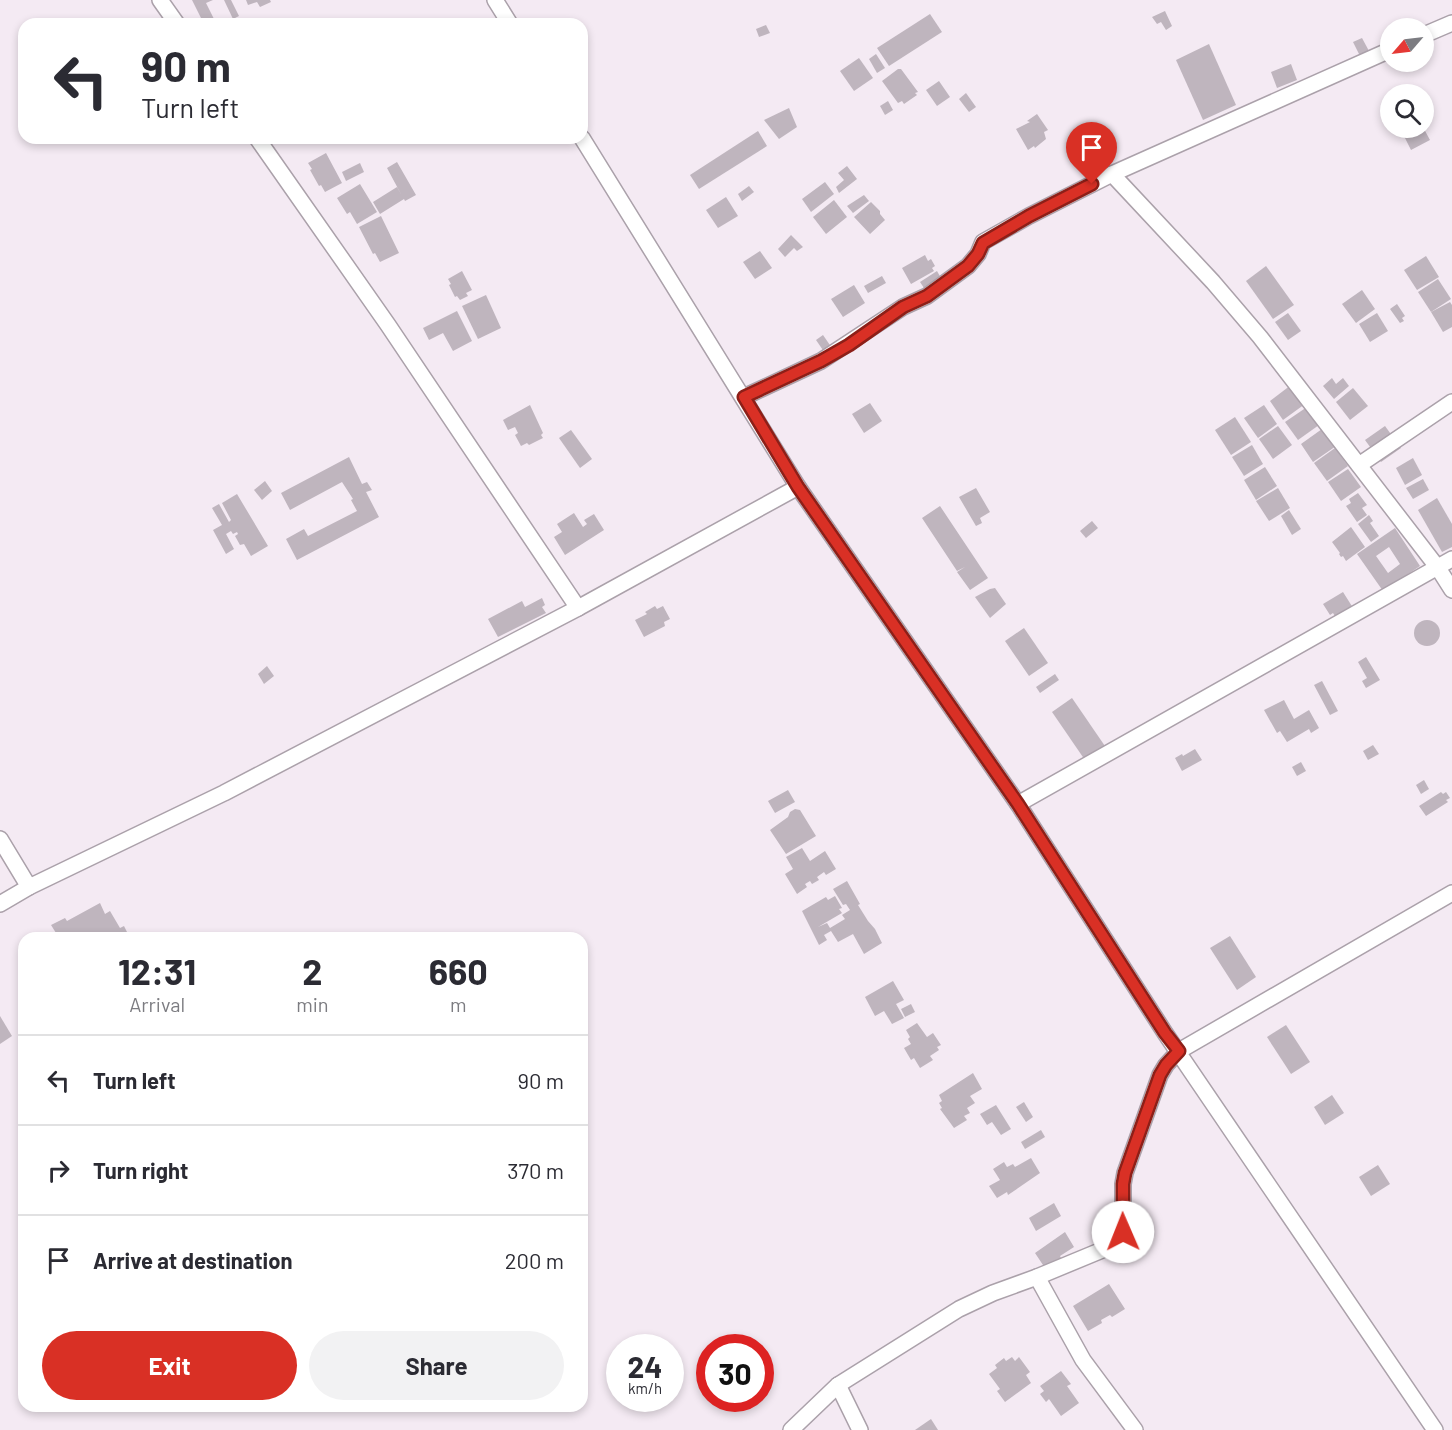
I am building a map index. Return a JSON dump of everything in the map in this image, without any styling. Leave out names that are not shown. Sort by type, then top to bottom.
[{"type":"street","points":[[160,0],[173,18]]},
{"type":"street","points":[[495,0],[506,18]]},
{"type":"street","points":[[1434,31],[1452,23]]},
{"type":"street","points":[[744,397],[821,361],[849,345],[903,307],[927,296],[968,266],[978,254],[983,243],[1029,216],[1113,174],[1380,54]]},
{"type":"street","points":[[261,144],[388,326],[578,608]]},
{"type":"street","points":[[586,144],[798,487],[1018,804],[1159,1023],[1435,1430]]},
{"type":"street","points":[[1113,174],[1213,282],[1260,337],[1438,568],[1452,590]]},
{"type":"street","points":[[1359,465],[1452,402]]},
{"type":"street","points":[[0,903],[225,793],[578,608],[798,487]]},
{"type":"street","points":[[1018,804],[1452,560]]},
{"type":"street","points":[[0,839],[29,887]]},
{"type":"street","points":[[791,1430],[838,1385],[959,1309],[993,1293],[1107,1248],[1121,1237],[1124,1229],[1123,1184],[1125,1173],[1160,1075],[1179,1051],[1452,893]]},
{"type":"street","points":[[1037,1277],[1083,1360],[1135,1430]]},
{"type":"street","points":[[838,1385],[860,1430]]},
{"type":"building","points":[[192,0],[213,0],[206,3],[214,18],[201,18]]},
{"type":"building","points":[[224,0],[231,0],[239,16],[233,18]]},
{"type":"building","points":[[246,0],[270,0],[271,2],[260,7],[257,2],[248,5]]},
{"type":"building","points":[[1165,11],[1172,26],[1166,30],[1161,22],[1157,24],[1152,17]]},
{"type":"building","points":[[930,14],[942,32],[889,66],[877,48]]},
{"type":"building","points":[[766,25],[770,33],[759,37],[756,29]]},
{"type":"building","points":[[1362,38],[1369,51],[1360,56],[1353,42]]},
{"type":"building","points":[[1209,44],[1236,105],[1203,120],[1176,60]]},
{"type":"building","points":[[876,54],[885,68],[877,73],[869,59]]},
{"type":"building","points":[[859,58],[873,78],[854,91],[840,71]]},
{"type":"building","points":[[1291,64],[1297,80],[1277,88],[1271,72]]},
{"type":"building","points":[[901,69],[918,92],[904,104],[902,101],[898,103],[882,81]]},
{"type":"building","points":[[939,81],[950,97],[937,106],[926,90]]},
{"type":"building","points":[[966,93],[976,107],[969,112],[959,99]]},
{"type":"building","points":[[888,101],[893,110],[885,115],[880,106]]},
{"type":"building","points":[[789,108],[797,127],[779,139],[764,120]]},
{"type":"building","points":[[1037,114],[1048,130],[1044,132],[1046,139],[1035,148],[1034,146],[1028,150],[1016,129],[1030,122],[1027,121]]},
{"type":"building","points":[[758,131],[767,146],[699,189],[690,175]]},
{"type":"building","points":[[1405,138],[1429,138],[1430,140],[1411,150]]},
{"type":"building","points":[[326,153],[342,183],[325,192],[321,185],[319,186],[308,163]]},
{"type":"building","points":[[397,162],[416,195],[405,201],[404,199],[380,214],[373,202],[397,187],[402,196],[387,168]]},
{"type":"building","points":[[360,163],[364,172],[346,181],[342,172]]},
{"type":"building","points":[[847,166],[857,179],[839,193],[836,187],[844,180],[838,173]]},
{"type":"building","points":[[825,182],[834,194],[811,212],[802,199]]},
{"type":"building","points":[[360,184],[377,212],[357,224],[350,212],[347,214],[337,198]]},
{"type":"building","points":[[749,186],[754,192],[742,201],[738,194]]},
{"type":"building","points":[[864,195],[869,201],[853,213],[847,206]]},
{"type":"building","points":[[726,197],[738,216],[718,228],[706,210]]},
{"type":"building","points":[[834,200],[847,217],[826,234],[813,217]]},
{"type":"building","points":[[871,202],[885,220],[870,234],[854,217]]},
{"type":"building","points":[[381,216],[399,253],[380,262],[375,253],[373,254],[359,227]]},
{"type":"building","points":[[791,235],[803,247],[797,251],[794,248],[785,257],[778,249]]},
{"type":"building","points":[[760,251],[772,268],[755,279],[743,262]]},
{"type":"building","points":[[925,255],[928,261],[931,259],[935,266],[932,268],[934,271],[911,284],[902,268]]},
{"type":"building","points":[[1426,256],[1439,277],[1417,290],[1404,270]]},
{"type":"building","points":[[1266,266],[1294,305],[1273,319],[1246,281]]},
{"type":"building","points":[[462,271],[472,290],[466,293],[468,296],[460,300],[457,296],[455,297],[448,279]]},
{"type":"building","points":[[937,271],[941,278],[924,288],[920,282]]},
{"type":"building","points":[[882,276],[886,283],[868,293],[864,286]]},
{"type":"building","points":[[1438,279],[1451,299],[1431,312],[1418,292]]},
{"type":"building","points":[[854,285],[865,303],[843,317],[831,299]]},
{"type":"building","points":[[1362,290],[1375,309],[1356,323],[1342,304]]},
{"type":"building","points":[[486,295],[501,328],[478,339],[462,306]]},
{"type":"building","points":[[1450,302],[1452,327],[1443,332],[1431,312]]},
{"type":"building","points":[[1397,304],[1405,316],[1402,318],[1404,321],[1400,323],[1390,309]]},
{"type":"building","points":[[457,311],[472,341],[453,351],[443,333],[429,340],[423,328]]},
{"type":"building","points":[[1288,313],[1301,331],[1288,340],[1275,322]]},
{"type":"building","points":[[1377,313],[1388,331],[1370,342],[1359,324]]},
{"type":"building","points":[[823,335],[834,351],[827,356],[816,340]]},
{"type":"building","points":[[1332,378],[1336,384],[1343,378],[1349,386],[1334,399],[1323,386]]},
{"type":"building","points":[[1291,385],[1305,404],[1283,420],[1270,401]]},
{"type":"building","points":[[1353,388],[1368,406],[1350,420],[1336,402]]},
{"type":"building","points":[[870,403],[882,421],[864,433],[852,414]]},
{"type":"building","points":[[530,405],[543,433],[541,435],[543,438],[521,446],[515,435],[518,433],[515,427],[508,430],[503,420]]},
{"type":"building","points":[[1264,405],[1277,424],[1258,438],[1244,418]]},
{"type":"building","points":[[1307,407],[1319,425],[1298,440],[1285,422]]},
{"type":"building","points":[[1235,417],[1251,442],[1231,455],[1215,430]]},
{"type":"building","points":[[1278,426],[1292,445],[1273,459],[1259,439]]},
{"type":"building","points":[[1385,426],[1401,448],[1381,462],[1365,440]]},
{"type":"building","points":[[1322,429],[1329,439],[1334,436],[1339,444],[1313,462],[1301,444]]},
{"type":"building","points":[[571,430],[592,459],[580,468],[559,438]]},
{"type":"building","points":[[1252,445],[1263,464],[1244,476],[1232,457]]},
{"type":"building","points":[[1335,448],[1348,466],[1327,481],[1314,463]]},
{"type":"building","points":[[349,457],[362,484],[367,482],[372,490],[366,492],[379,517],[297,560],[286,539],[304,529],[308,536],[357,511],[351,500],[353,499],[342,482],[290,510],[281,493]]},
{"type":"building","points":[[1413,458],[1422,475],[1405,485],[1396,468]]},
{"type":"building","points":[[1265,467],[1277,486],[1256,500],[1244,480]]},
{"type":"building","points":[[1348,469],[1361,487],[1341,501],[1328,482]]},
{"type":"building","points":[[1423,479],[1429,490],[1413,499],[1406,488]]},
{"type":"building","points":[[265,481],[272,491],[262,500],[254,490]]},
{"type":"building","points":[[976,488],[990,512],[980,518],[982,523],[976,526],[959,497]]},
{"type":"building","points":[[1278,488],[1290,508],[1269,521],[1256,501]]},
{"type":"building","points":[[1358,493],[1367,505],[1362,508],[1367,515],[1357,522],[1346,506],[1351,503],[1349,499]]},
{"type":"building","points":[[237,494],[268,546],[251,556],[244,544],[240,545],[235,536],[237,532],[233,534],[231,531],[226,534],[234,549],[226,554],[213,530],[222,525],[212,508],[219,504],[229,522],[231,520],[222,503]]},
{"type":"building","points":[[1437,498],[1452,524],[1452,547],[1442,552],[1418,510]]},
{"type":"building","points":[[940,506],[988,578],[970,590],[957,572],[965,567],[957,571],[922,518]]},
{"type":"building","points":[[1289,510],[1301,529],[1292,535],[1281,516]]},
{"type":"building","points":[[574,513],[583,527],[587,524],[584,520],[594,514],[604,530],[565,555],[554,537],[562,532],[557,524]]},
{"type":"building","points":[[1369,515],[1373,521],[1370,523],[1379,536],[1371,542],[1358,524]]},
{"type":"building","points":[[1092,521],[1098,528],[1086,538],[1080,531]]},
{"type":"building","points":[[1351,527],[1365,547],[1346,561],[1332,542]]},
{"type":"building","points":[[1395,528],[1420,566],[1383,591],[1357,554]],"holes":[[[1389,547],[1400,564],[1388,573],[1376,556]]]},
{"type":"building","points":[[995,588],[1006,604],[990,618],[975,597]]},
{"type":"building","points":[[1343,592],[1355,611],[1338,621],[1333,613],[1330,615],[1323,604]]},
{"type":"building","points":[[542,598],[545,605],[542,607],[546,613],[498,637],[488,619],[522,601],[525,607]]},
{"type":"building","points":[[655,606],[657,609],[663,606],[670,619],[664,622],[665,626],[644,637],[635,620],[647,614],[645,612]]},
{"type":"building","points":[[1427,620],[1437,623],[1440,633],[1437,643],[1427,646],[1417,643],[1414,633],[1417,623]]},
{"type":"building","points":[[1024,628],[1048,663],[1029,676],[1005,641]]},
{"type":"building","points":[[1366,657],[1380,680],[1366,688],[1362,681],[1367,678],[1358,662]]},
{"type":"building","points":[[267,666],[274,676],[264,684],[258,674]]},
{"type":"building","points":[[1055,674],[1059,680],[1040,693],[1036,687]]},
{"type":"building","points":[[1322,681],[1338,711],[1330,715],[1314,685]]},
{"type":"building","points":[[1072,698],[1107,749],[1087,763],[1052,712]]},
{"type":"building","points":[[1284,700],[1294,719],[1309,710],[1319,728],[1311,733],[1309,729],[1287,742],[1280,731],[1277,733],[1264,710]]},
{"type":"building","points":[[1373,745],[1379,754],[1368,760],[1363,751]]},
{"type":"building","points":[[1195,749],[1202,760],[1182,771],[1175,758]]},
{"type":"building","points":[[1301,762],[1306,771],[1297,776],[1292,767]]},
{"type":"building","points":[[1424,780],[1429,789],[1421,794],[1416,785]]},
{"type":"building","points":[[788,790],[795,802],[775,813],[768,801]]},
{"type":"building","points":[[1441,792],[1443,794],[1446,792],[1450,798],[1446,800],[1448,802],[1426,816],[1419,806]]},
{"type":"building","points":[[795,809],[800,810],[816,836],[786,854],[770,830]]},
{"type":"building","points":[[802,848],[810,861],[825,851],[836,869],[826,875],[824,872],[817,877],[819,880],[812,884],[810,881],[805,884],[807,887],[797,894],[785,874],[793,869],[786,857]]},
{"type":"building","points":[[847,881],[860,904],[858,905],[882,943],[864,954],[853,934],[838,942],[831,931],[824,935],[827,940],[819,945],[802,911],[826,897],[828,900],[835,896],[842,908],[839,909],[842,913],[818,927],[827,923],[830,928],[845,919],[842,915],[850,910],[846,904],[843,905],[833,889]]},
{"type":"building","points":[[100,903],[105,914],[110,911],[120,928],[124,926],[127,932],[55,932],[51,925],[65,918],[67,921]]},
{"type":"building","points":[[1230,936],[1256,977],[1237,990],[1210,948]]},
{"type":"building","points":[[893,981],[904,1000],[896,1004],[904,1018],[892,1024],[884,1011],[875,1016],[865,997]]},
{"type":"building","points":[[911,1004],[915,1012],[905,1017],[901,1009]]},
{"type":"building","points":[[0,1016],[12,1036],[0,1044]]},
{"type":"building","points":[[917,1023],[927,1037],[933,1033],[941,1045],[937,1047],[939,1050],[930,1056],[933,1060],[920,1068],[914,1058],[911,1060],[904,1048],[911,1044],[906,1030]]},
{"type":"building","points":[[1286,1025],[1310,1062],[1291,1074],[1267,1037]]},
{"type":"building","points":[[973,1073],[982,1089],[970,1096],[975,1103],[967,1108],[970,1113],[964,1116],[967,1120],[954,1128],[940,1109],[942,1108],[939,1103],[942,1101],[939,1095]]},
{"type":"building","points":[[1332,1095],[1344,1113],[1325,1125],[1314,1107]]},
{"type":"building","points":[[1024,1102],[1033,1117],[1026,1122],[1016,1107]]},
{"type":"building","points":[[996,1105],[1011,1129],[1001,1135],[992,1122],[987,1125],[980,1114]]},
{"type":"building","points":[[1041,1130],[1045,1137],[1025,1149],[1021,1142]]},
{"type":"building","points":[[1031,1158],[1040,1173],[1008,1195],[1007,1192],[997,1198],[989,1186],[1000,1180],[993,1169],[1004,1162],[1007,1167],[1013,1164],[1015,1167]]},
{"type":"building","points":[[1378,1165],[1390,1184],[1371,1196],[1359,1177]]},
{"type":"building","points":[[1054,1203],[1061,1216],[1036,1231],[1029,1218]]},
{"type":"building","points":[[1065,1232],[1074,1247],[1045,1268],[1035,1253]]},
{"type":"building","points":[[1109,1284],[1125,1309],[1112,1317],[1110,1315],[1101,1320],[1102,1323],[1088,1331],[1073,1306]]},
{"type":"building","points":[[1012,1357],[1015,1361],[1019,1357],[1030,1372],[1026,1375],[1031,1383],[1005,1402],[997,1391],[1000,1389],[989,1374],[1004,1358],[1006,1361]]},
{"type":"building","points":[[1061,1371],[1071,1384],[1067,1386],[1079,1403],[1061,1416],[1049,1399],[1046,1402],[1040,1394],[1044,1391],[1040,1386]]},
{"type":"building","points":[[931,1419],[938,1430],[915,1430]]},
{"type":"route","points":[[1092,184],[1029,216],[983,243],[978,254],[968,266],[927,296],[903,307],[849,345],[821,361],[744,397],[798,487],[1018,804],[1165,1033],[1179,1051],[1160,1075],[1125,1173],[1123,1232]]}]
